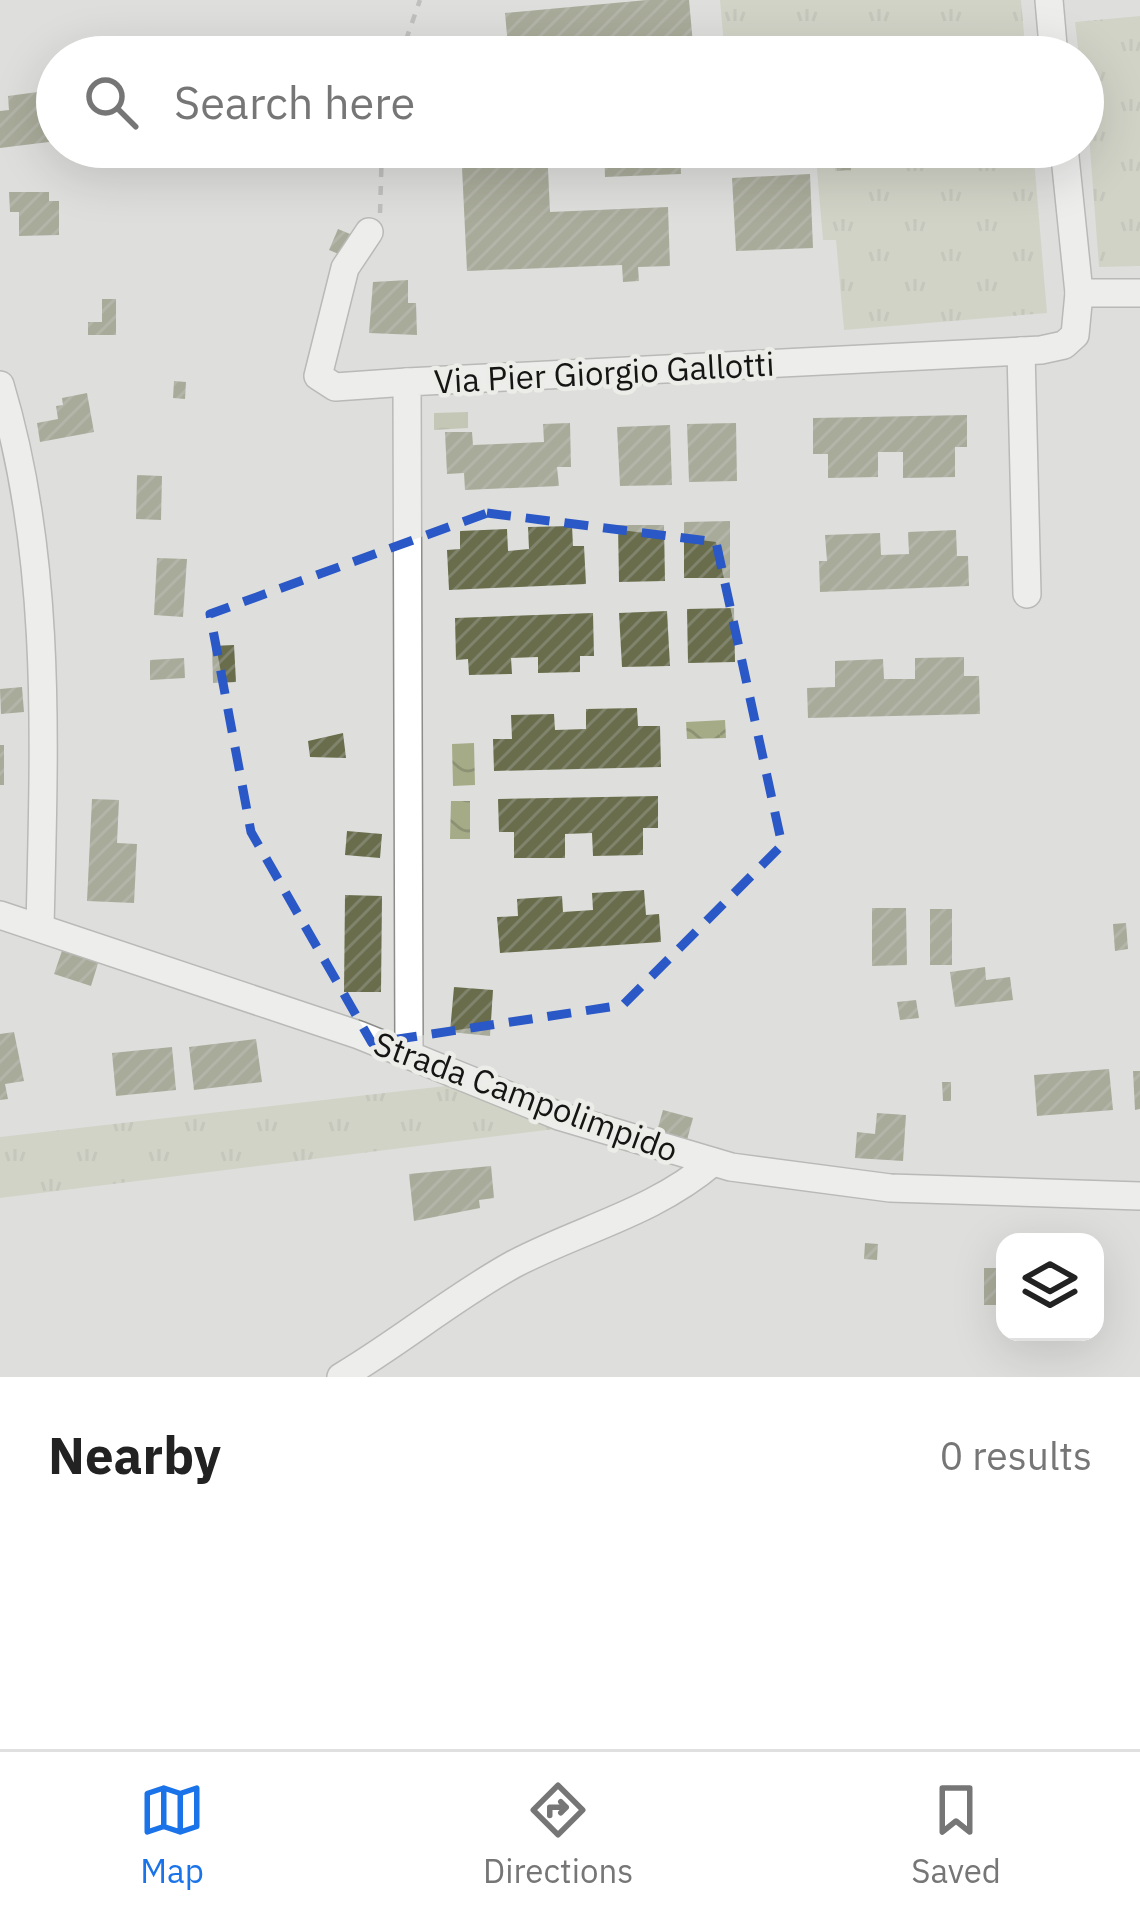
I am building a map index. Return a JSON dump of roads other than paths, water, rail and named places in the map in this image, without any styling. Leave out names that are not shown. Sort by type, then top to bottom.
[{"type":"street","points":[[1048,0],[1052,36]]},
{"type":"street","points":[[1066,168],[1079,293],[1140,293]]},
{"type":"street","points":[[369,232],[346,268],[318,376],[335,388],[407,382]]},
{"type":"street","name":"Via Pier Giorgio Gallotti","points":[[409,1054],[407,382],[1021,351],[1071,341],[1079,320],[1079,293]]},
{"type":"street","points":[[1021,351],[1027,594]]},
{"type":"street","points":[[0,385],[22,478],[44,667],[40,928]]},
{"type":"street","name":"Strada Campolimpido","points":[[0,915],[409,1054],[559,1116],[713,1162],[890,1188],[1140,1196]]},
{"type":"street","points":[[341,1377],[500,1272],[657,1204],[713,1162]]},
{"type":"water","points":[[468,412],[468,428],[434,430],[434,413]]},
{"type":"water","points":[[725,720],[726,738],[687,739],[686,722]]},
{"type":"water","points":[[474,743],[475,785],[453,786],[452,744]]},
{"type":"water","points":[[451,801],[470,801],[470,839],[450,839]]}]
